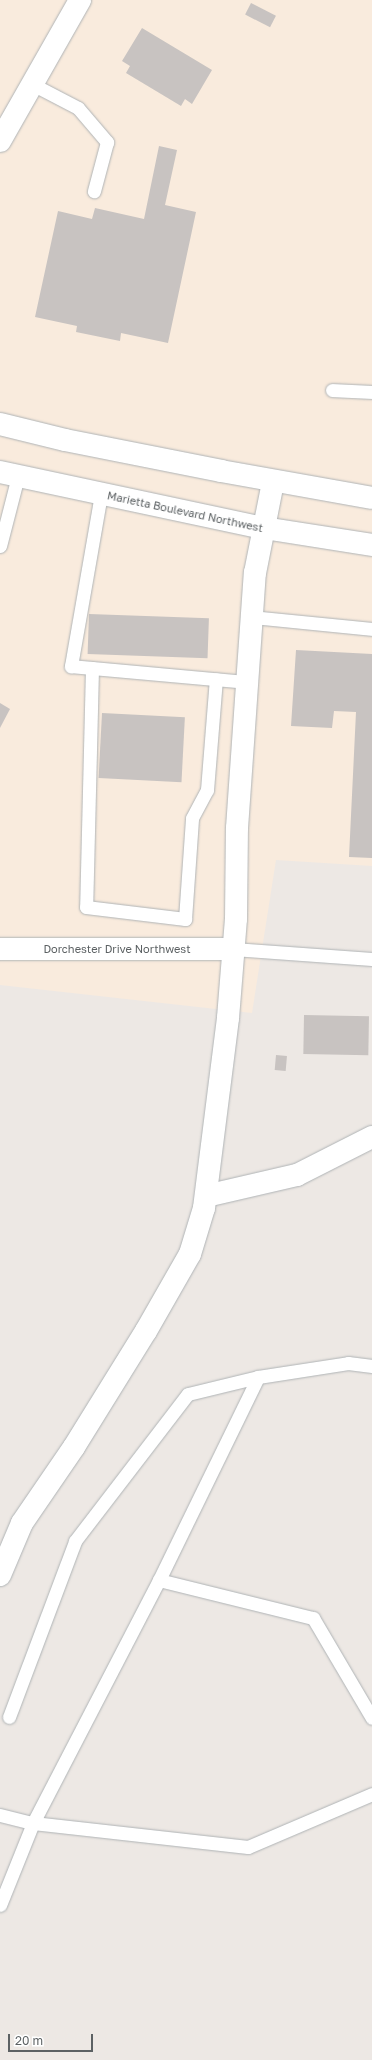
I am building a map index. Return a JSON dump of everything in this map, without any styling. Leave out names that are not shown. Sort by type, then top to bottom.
[{"type":"street","points":[[0,140],[80,0]]},
{"type":"street","points":[[0,424],[65,440],[273,482],[372,498]]},
{"type":"street","name":"Marietta Boulevard Northwest","points":[[9,474],[264,528],[372,545]]},
{"type":"street","points":[[0,1575],[22,1523],[74,1447],[146,1331],[190,1254],[204,1208],[228,1018],[234,949],[236,919],[237,828],[255,573],[273,482]]},
{"type":"street","name":"Dorchester Drive Northwest","points":[[0,949],[234,949]]},
{"type":"street","points":[[206,1196],[297,1175],[372,1137]]},
{"type":"lane","points":[[32,84],[78,108],[107,142],[94,191]]},
{"type":"lane","points":[[332,390],[372,392]]},
{"type":"lane","points":[[0,546],[9,474]]},
{"type":"lane","points":[[101,494],[71,666],[247,682]]},
{"type":"lane","points":[[252,617],[372,629]]},
{"type":"lane","points":[[92,668],[86,907],[185,919],[192,818],[207,790],[216,679]]},
{"type":"lane","points":[[234,949],[372,959]]},
{"type":"lane","points":[[9,1717],[75,1541],[188,1394],[258,1377],[348,1363],[372,1366]]},
{"type":"lane","points":[[0,1905],[33,1823],[159,1580],[258,1377]]},
{"type":"lane","points":[[159,1580],[313,1618],[372,1718]]},
{"type":"lane","points":[[0,1815],[33,1823],[248,1847],[372,1794]]},
{"type":"shaded area","points":[[0,0],[372,0],[372,866],[276,860],[252,1013],[0,985]]},
{"type":"building","points":[[251,3],[276,16],[270,27],[245,15]]},
{"type":"building","points":[[142,28],[212,70],[192,104],[185,99],[181,106],[126,73],[130,66],[122,61]]},
{"type":"building","points":[[159,146],[177,150],[165,205],[196,212],[168,343],[121,333],[120,341],[76,332],[77,326],[35,317],[58,211],[92,219],[95,208],[144,219]]},
{"type":"building","points":[[89,614],[209,618],[208,658],[88,654]]},
{"type":"building","points":[[296,650],[372,654],[372,858],[349,857],[356,712],[334,711],[332,728],[291,726]]},
{"type":"building","points":[[0,703],[10,709],[0,728]]},
{"type":"building","points":[[102,713],[185,717],[181,782],[99,778]]},
{"type":"building","points":[[304,1015],[369,1016],[368,1055],[303,1054]]},
{"type":"building","points":[[276,1055],[287,1056],[286,1071],[275,1070]]}]
